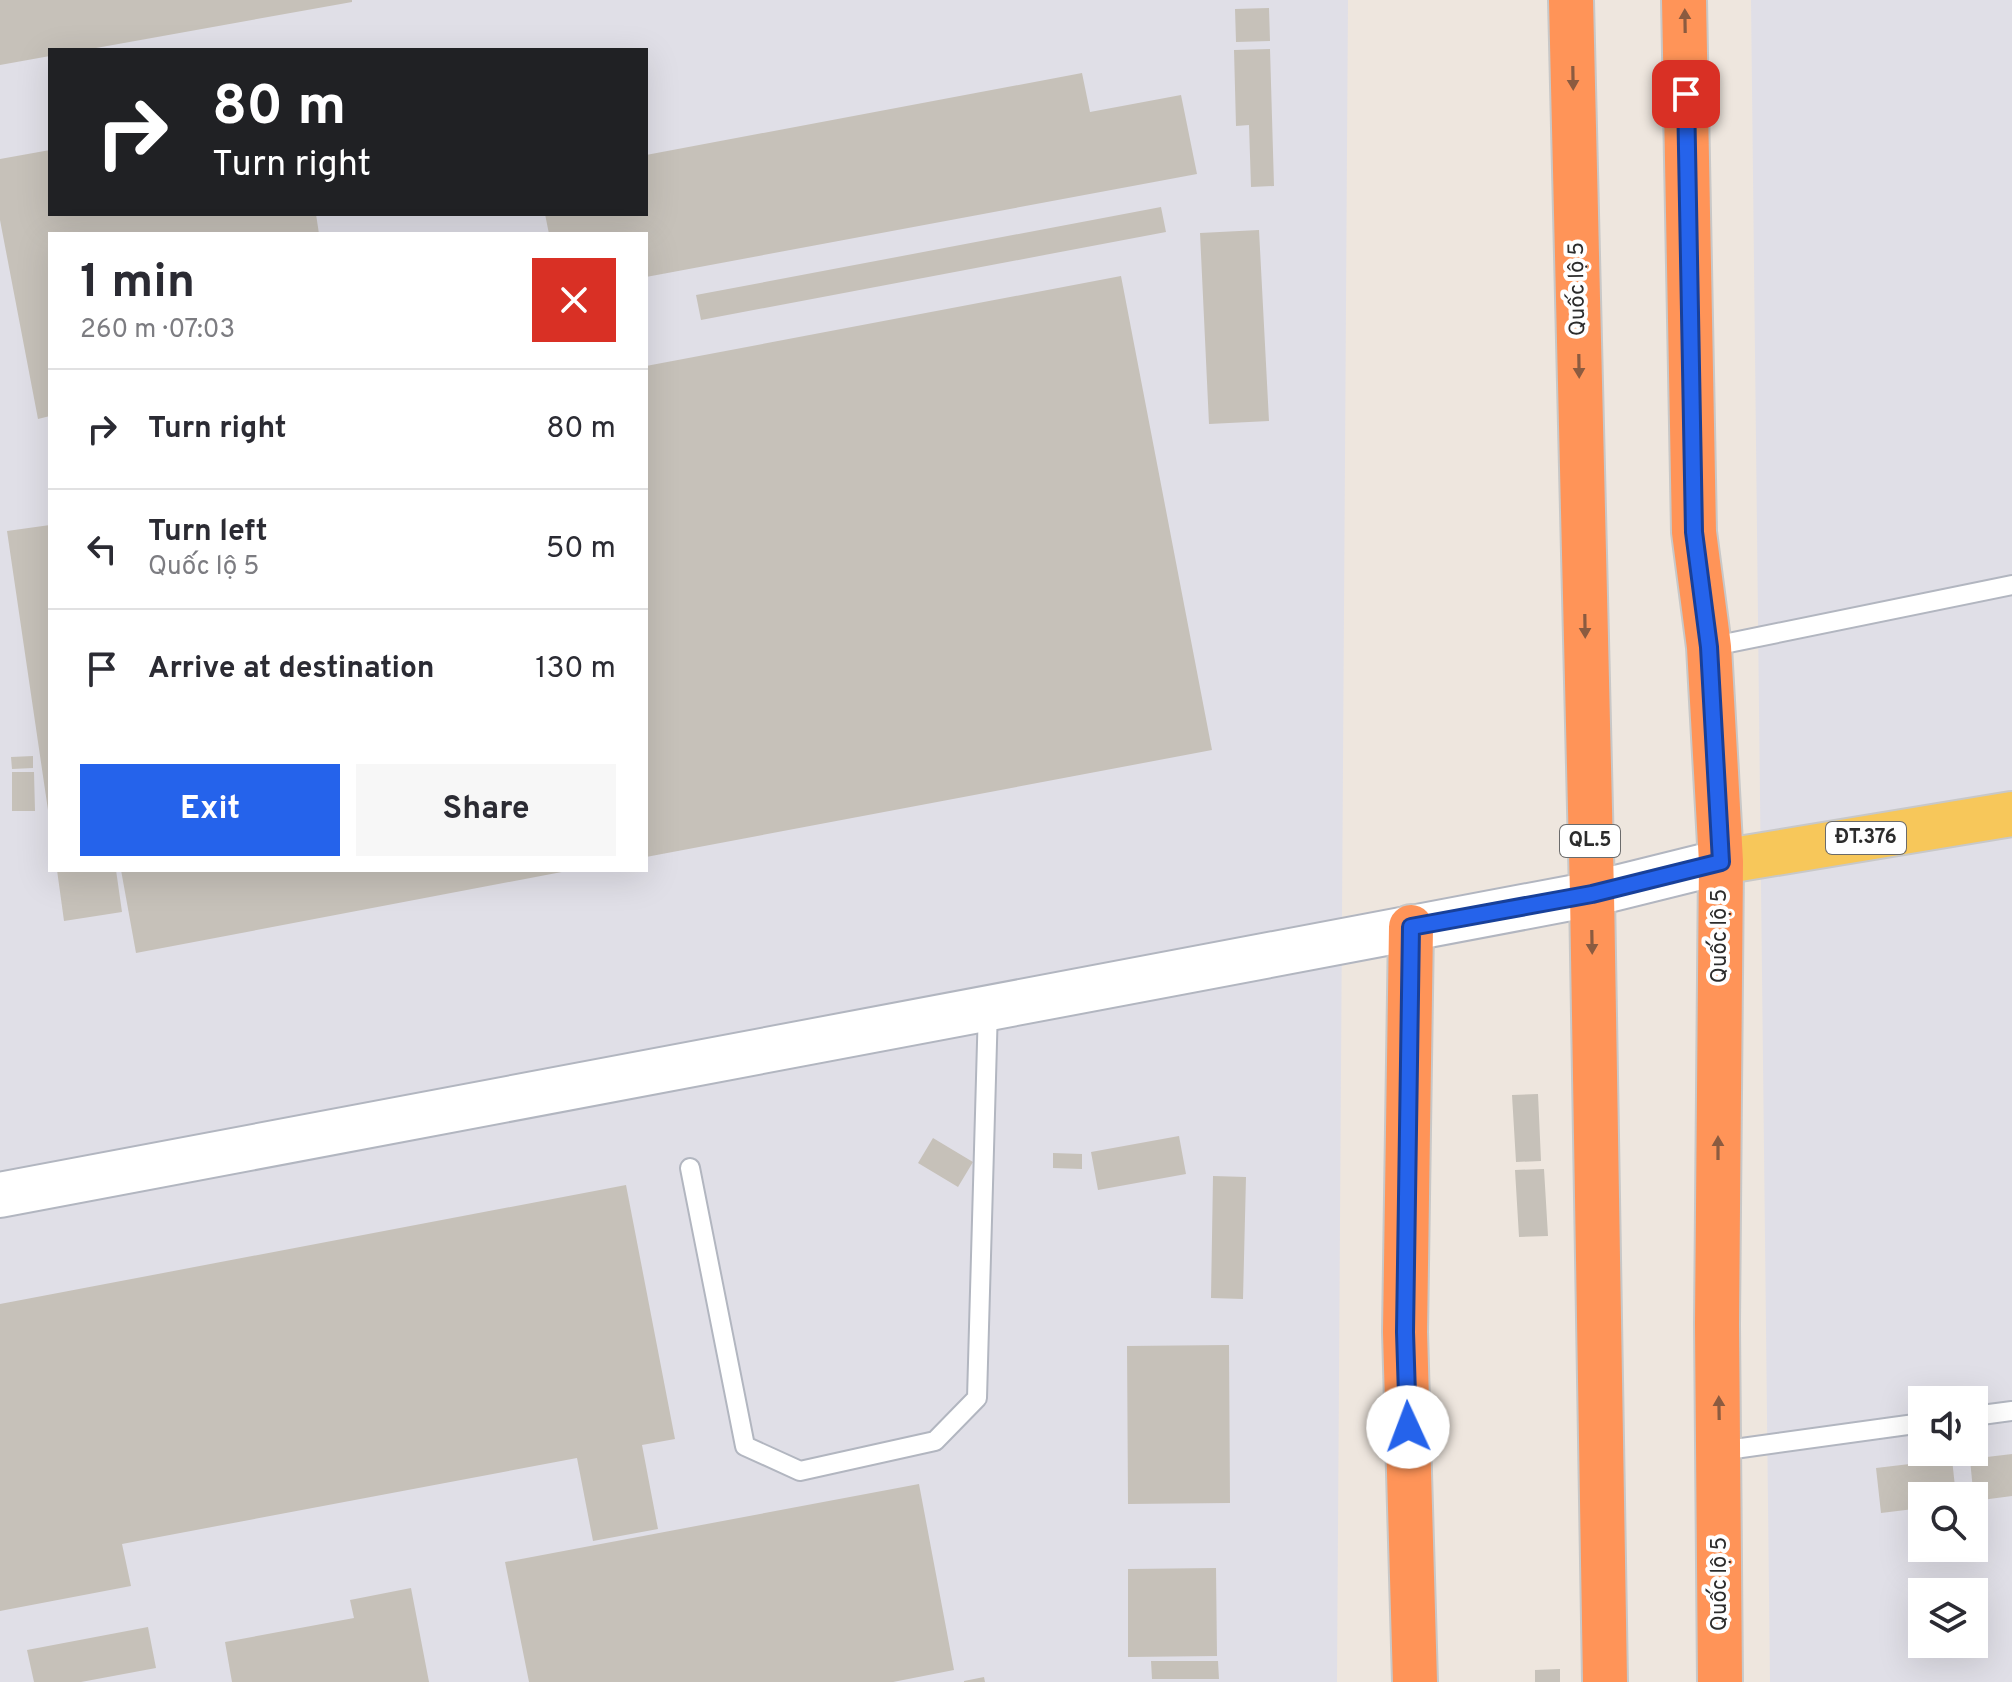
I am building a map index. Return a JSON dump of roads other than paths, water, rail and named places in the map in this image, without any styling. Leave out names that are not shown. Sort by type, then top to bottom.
[{"type":"highway","name":"Quốc lộ 5","points":[[1571,0],[1592,894],[1605,1682]]},
{"type":"highway","name":"Quốc lộ 5","points":[[1684,0],[1694,532],[1709,647],[1721,862],[1717,1308],[1720,1682]]},
{"type":"highway","points":[[1411,927],[1405,1332],[1415,1682]]},
{"type":"main road","name":"ĐT.376","points":[[1721,862],[2012,814]]},
{"type":"main road","points":[[0,1195],[1592,894],[1721,862]]},
{"type":"lane","points":[[1709,647],[2012,585]]},
{"type":"lane","points":[[690,1168],[745,1446],[800,1471],[935,1441],[977,1398],[988,1007]]},
{"type":"lane","points":[[1988,1414],[2012,1411]]},
{"type":"lane","points":[[1720,1451],[1908,1425]]}]
